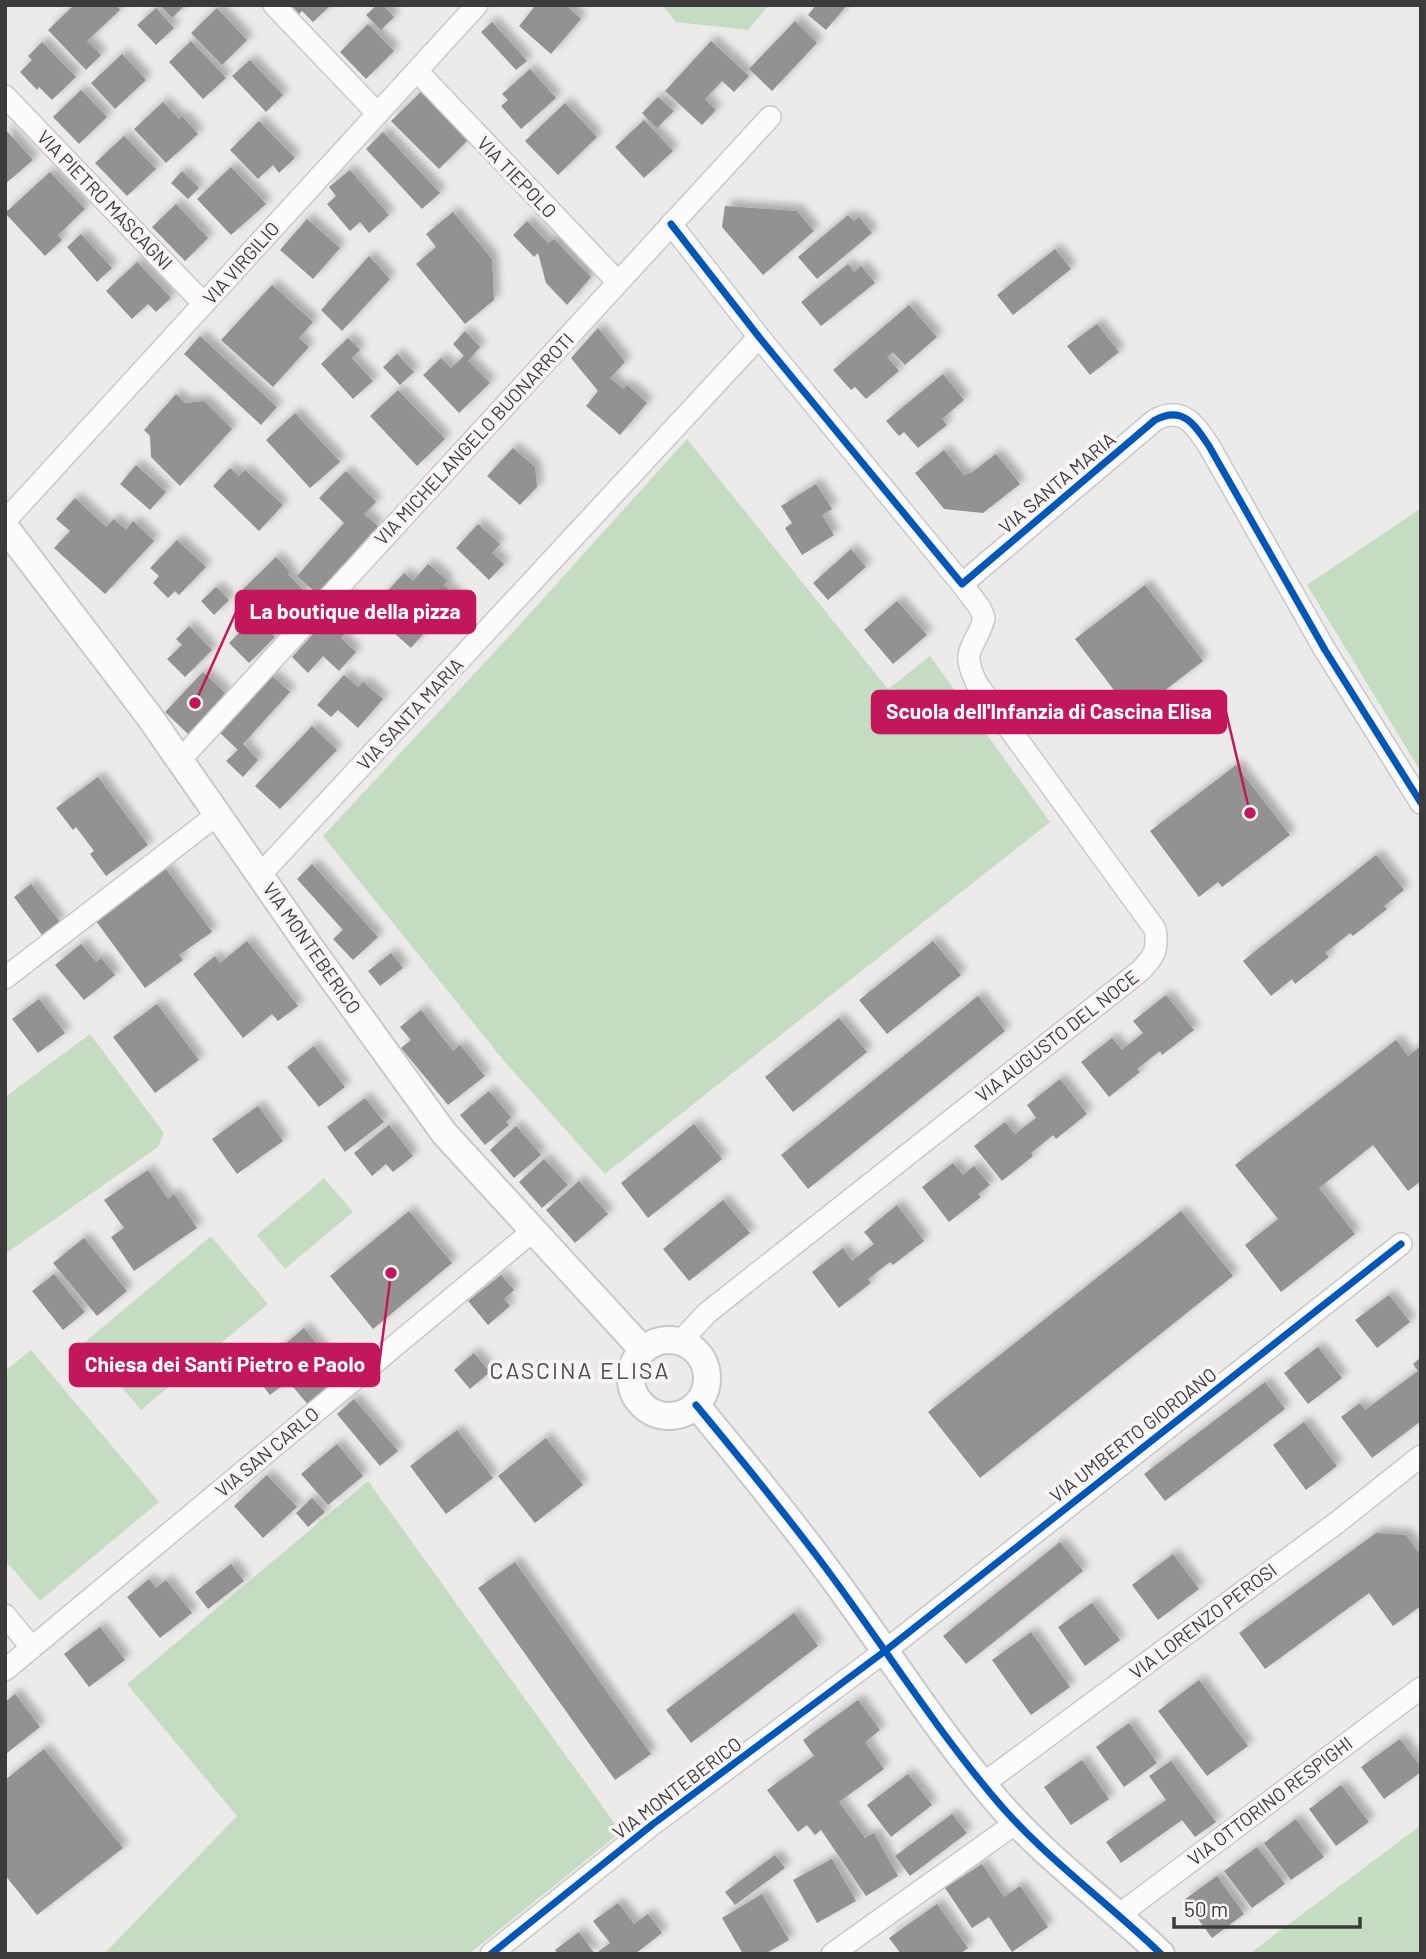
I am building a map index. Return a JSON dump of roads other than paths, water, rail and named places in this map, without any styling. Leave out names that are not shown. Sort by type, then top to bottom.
[{"type":"street","points":[[274,5],[377,114]]},
{"type":"street","name":"VIA VIRGILIO","points":[[5,521],[417,71],[467,9]]},
{"type":"street","name":"VIA TIEPOLO","points":[[417,71],[618,282]]},
{"type":"street","name":"VIA PIETRO MASCAGNI","points":[[5,96],[204,304]]},
{"type":"street","name":"VIA MICHELANGELO BUONARROTI","points":[[180,760],[769,117]]},
{"type":"street","points":[[671,224],[962,584]]},
{"type":"street","name":"VIA SANTA MARIA","points":[[260,875],[760,337]]},
{"type":"street","name":"VIA SANTA MARIA","points":[[962,584],[1155,420],[1170,414],[1188,420],[1209,446],[1325,650],[1421,803]]},
{"type":"street","name":"VIA MONTEBERICO","points":[[5,527],[149,716],[309,946],[444,1133],[643,1350]]},
{"type":"street","name":"VIA AUGUSTO DEL NOCE","points":[[680,1342],[707,1313],[1140,971],[1154,957],[1158,944],[1155,929],[977,684],[967,657],[984,618],[962,584]]},
{"type":"street","points":[[5,978],[218,814]]},
{"type":"street","name":"VIA SAN CARLO","points":[[5,1670],[534,1230]]},
{"type":"street","name":"VIA UMBERTO GIORDANO","points":[[884,1651],[1401,1244]]},
{"type":"street","points":[[667,1340],[680,1342],[692,1347],[701,1357],[706,1369],[704,1394],[696,1405],[686,1412],[673,1416],[661,1415],[642,1405],[632,1387],[631,1377],[636,1358],[643,1350],[654,1343],[667,1340]]},
{"type":"street","points":[[696,1405],[825,1568],[984,1784],[1038,1844],[1161,1954]]},
{"type":"street","name":"VIA LORENZO PEROSI","points":[[984,1784],[1339,1521],[1421,1456]]},
{"type":"street","points":[[5,1615],[32,1648]]},
{"type":"street","name":"VIA MONTEBERICO","points":[[491,1954],[653,1824],[884,1651]]},
{"type":"street","name":"VIA OTTORINO RESPIGHI","points":[[1119,1914],[1421,1688]]},
{"type":"street","points":[[832,1954],[1017,1822]]},
{"type":"place","name":"La boutique della pizza","points":[[195,703]]},
{"type":"place","name":"Scuola dell'Infanzia di Cascina Elisa","points":[[1250,813]]},
{"type":"place","name":"Chiesa dei Santi Pietro e Paolo","points":[[391,1273]]},
{"type":"district","name":"CASCINA ELISA","points":[[580,1371]]}]
